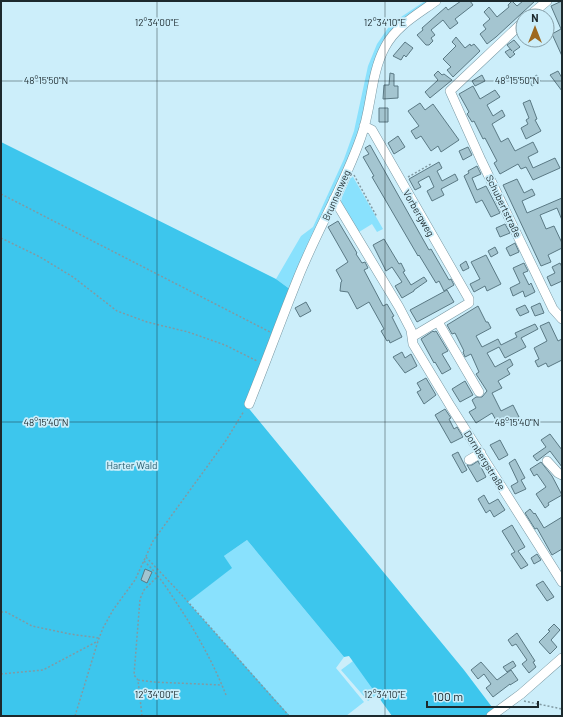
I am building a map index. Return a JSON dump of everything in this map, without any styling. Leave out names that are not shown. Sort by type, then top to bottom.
[{"type":"street","name":"Brunnenweg","points":[[249,404],[298,277],[359,143],[374,77],[386,46],[402,26],[436,1]]},
{"type":"street","points":[[539,8],[547,1]]},
{"type":"street","name":"Schubertstraße","points":[[515,30],[450,91],[553,309],[562,319]]},
{"type":"street","name":"Vorbergweg","points":[[364,126],[372,130],[469,299],[469,303],[438,322]]},
{"type":"street","name":"Dornbergstraße","points":[[334,199],[399,307],[411,330],[413,344],[451,407],[481,452],[562,582]]},
{"type":"street","points":[[412,337],[438,322],[479,392]]},
{"type":"street","points":[[469,460],[481,452]]},
{"type":"street","points":[[547,460],[558,473],[562,475]]},
{"type":"street","points":[[491,716],[515,698],[562,658]]},
{"type":"path","points":[[401,181],[431,164]]},
{"type":"path","points":[[352,172],[377,217]]},
{"type":"path","points":[[1,194],[276,335]]},
{"type":"path","points":[[1,238],[40,257],[73,277],[117,311],[147,322],[188,332],[225,344],[264,365]]},
{"type":"path","points":[[75,716],[99,638],[113,610],[135,580],[152,541],[225,442],[249,404]]},
{"type":"path","points":[[146,557],[289,716]]},
{"type":"path","points":[[144,561],[158,576],[194,628],[215,667],[226,695]]},
{"type":"path","points":[[142,716],[138,680],[134,675],[140,599],[144,590],[158,576]]},
{"type":"path","points":[[1,612],[6,612],[32,626],[99,638]]},
{"type":"path","points":[[1,674],[43,670],[98,641]]},
{"type":"path","points":[[138,680],[222,685]]},
{"type":"path","points":[[515,698],[562,709]]},
{"type":"shaded area","points":[[425,1],[431,1],[387,37],[355,143],[291,290],[276,279],[301,236],[313,227],[344,159],[354,131],[368,66],[377,44],[388,28],[401,17]]},
{"type":"shaded area","points":[[352,175],[383,229],[377,232],[372,224],[359,232],[341,202]]},
{"type":"shaded area","points":[[247,540],[344,657],[336,668],[364,702],[346,716],[290,716],[188,602],[231,568],[224,556]]},
{"type":"shaded area","points":[[353,661],[378,694],[368,701],[341,670]]},
{"type":"green space","name":"Harter Wald","points":[[1,142],[276,279],[291,290],[246,405],[464,670],[495,711],[487,716],[392,716],[349,656],[344,657],[247,540],[224,556],[232,568],[188,602],[290,716],[1,716]]},
{"type":"building","points":[[461,1],[470,1],[473,5],[455,19],[458,23],[450,29],[443,20],[431,30],[435,35],[431,38],[433,41],[429,45],[426,45],[417,35],[423,30],[422,28],[446,7],[448,10]]},
{"type":"building","points":[[512,1],[517,6],[523,1],[535,1],[527,8],[515,8],[515,19],[487,44],[480,34],[486,29],[483,25],[490,19],[484,12],[489,7],[497,17],[509,7],[508,5]]},
{"type":"building","points":[[562,1],[562,56],[555,41],[555,32],[561,29],[555,15],[555,8],[552,8],[551,6]]},
{"type":"building","points":[[456,37],[465,48],[470,44],[471,46],[474,44],[480,51],[453,77],[447,70],[451,67],[443,59],[456,46],[452,42]]},
{"type":"building","points":[[514,40],[515,48],[519,48],[513,52],[515,54],[510,58],[505,52],[510,49],[512,51],[507,45]]},
{"type":"building","points":[[405,42],[413,48],[406,57],[404,55],[401,60],[393,56]]},
{"type":"building","points":[[438,71],[442,75],[444,74],[452,80],[430,98],[425,92],[438,80],[434,75]]},
{"type":"building","points":[[558,71],[562,78],[562,91],[550,75]]},
{"type":"building","points":[[390,73],[394,74],[394,86],[398,86],[398,98],[383,99],[384,85],[389,85]]},
{"type":"building","points":[[482,75],[485,81],[475,86],[472,81]]},
{"type":"building","points":[[537,75],[540,81],[532,86],[529,80]]},
{"type":"building","points":[[473,86],[480,99],[495,90],[500,97],[487,105],[493,116],[502,110],[505,116],[492,124],[501,142],[508,138],[515,151],[533,142],[538,152],[528,157],[533,168],[555,158],[560,168],[533,180],[526,167],[521,169],[518,164],[500,174],[494,163],[497,161],[485,138],[483,139],[474,121],[472,122],[467,114],[469,112],[459,94]]},
{"type":"building","points":[[530,100],[537,119],[535,120],[541,131],[526,139],[521,128],[528,124],[526,120],[529,118],[523,103]]},
{"type":"building","points":[[420,103],[425,110],[433,104],[459,140],[441,152],[438,146],[431,151],[421,136],[416,139],[411,131],[419,126],[408,111]]},
{"type":"building","points":[[379,108],[388,108],[388,122],[379,122]]},
{"type":"building","points":[[398,136],[405,147],[394,154],[388,143]]},
{"type":"building","points":[[370,145],[429,250],[431,249],[449,280],[451,279],[454,285],[444,291],[439,281],[436,283],[419,255],[418,256],[372,177],[374,176],[363,157],[369,154],[365,148]]},
{"type":"building","points":[[468,147],[472,155],[463,160],[459,151]]},
{"type":"building","points":[[439,162],[442,168],[437,171],[442,181],[455,174],[458,180],[441,189],[444,195],[432,201],[427,191],[434,187],[429,176],[418,182],[421,187],[415,190],[409,179]]},
{"type":"building","points":[[477,166],[481,174],[472,178],[477,190],[486,186],[500,213],[491,217],[482,200],[476,203],[464,176],[469,173],[468,171]]},
{"type":"building","points":[[517,179],[524,193],[532,189],[535,195],[522,201],[527,213],[562,198],[562,220],[557,208],[540,215],[546,229],[554,226],[562,243],[562,248],[548,255],[551,262],[541,266],[503,185]]},
{"type":"building","points":[[338,221],[357,253],[356,254],[362,263],[365,262],[368,268],[364,270],[383,306],[387,304],[394,316],[392,317],[402,337],[390,343],[381,331],[384,329],[369,302],[357,309],[348,292],[340,291],[342,281],[336,270],[348,262],[328,227]]},
{"type":"building","points":[[505,224],[510,233],[500,237],[496,228]]},
{"type":"building","points":[[384,239],[399,264],[401,263],[405,271],[403,272],[411,285],[424,277],[427,281],[402,298],[395,286],[402,282],[392,267],[386,271],[373,245]]},
{"type":"building","points":[[515,243],[519,252],[510,256],[506,248]]},
{"type":"building","points":[[495,247],[498,253],[491,257],[488,251]]},
{"type":"building","points":[[486,255],[501,284],[487,291],[485,286],[474,292],[470,284],[480,279],[471,262]]},
{"type":"building","points":[[466,261],[469,268],[463,271],[460,265]]},
{"type":"building","points":[[524,263],[528,271],[523,273],[529,285],[531,283],[535,292],[525,297],[523,291],[513,296],[510,288],[520,283],[513,268]]},
{"type":"building","points":[[560,263],[562,267],[562,281],[551,286],[547,277],[555,273],[552,267]]},
{"type":"building","points":[[447,290],[454,302],[417,322],[410,310]]},
{"type":"building","points":[[306,302],[311,311],[300,317],[295,308]]},
{"type":"building","points":[[540,303],[544,313],[535,316],[531,307]]},
{"type":"building","points":[[525,305],[529,312],[520,316],[516,309]]},
{"type":"building","points":[[478,306],[486,322],[488,322],[491,328],[476,336],[482,347],[498,339],[501,345],[517,337],[515,333],[535,324],[538,329],[521,338],[526,347],[505,358],[499,347],[487,353],[495,367],[510,359],[513,365],[507,369],[510,374],[498,381],[502,388],[492,393],[501,411],[513,405],[519,417],[503,424],[501,420],[497,422],[492,413],[476,423],[469,412],[476,408],[472,400],[476,397],[482,397],[487,391],[476,374],[479,372],[471,354],[465,357],[464,351],[455,333],[452,334],[447,325]]},
{"type":"building","points":[[549,322],[558,341],[562,339],[562,360],[548,367],[546,363],[538,367],[535,361],[539,359],[534,348],[547,341],[540,326]]},
{"type":"building","points":[[433,331],[436,331],[448,351],[442,354],[451,369],[442,374],[435,362],[434,363],[421,339]]},
{"type":"building","points":[[402,352],[405,358],[411,354],[417,366],[405,373],[393,357]]},
{"type":"building","points":[[426,378],[436,395],[424,404],[417,392],[421,390],[417,383]]},
{"type":"building","points":[[465,381],[473,395],[460,402],[452,389]]},
{"type":"building","points":[[445,409],[451,418],[449,419],[454,429],[457,427],[463,437],[451,443],[435,415]]},
{"type":"building","points":[[550,434],[562,450],[562,467],[550,451],[537,461],[533,456],[546,447],[541,440]]},
{"type":"building","points":[[500,440],[508,455],[499,460],[490,445]]},
{"type":"building","points":[[458,452],[467,470],[462,473],[452,455]]},
{"type":"building","points":[[515,459],[525,478],[521,480],[526,489],[515,494],[511,486],[518,482],[509,463]]},
{"type":"building","points":[[478,461],[486,477],[477,482],[467,465],[472,465]]},
{"type":"building","points":[[541,462],[552,476],[562,495],[548,503],[549,505],[545,508],[536,494],[546,487],[537,474],[534,476],[530,469]]},
{"type":"building","points":[[484,495],[489,504],[498,499],[505,510],[494,517],[490,510],[486,513],[478,499]]},
{"type":"building","points":[[530,509],[534,514],[535,513],[544,528],[562,517],[562,549],[552,555],[537,528],[535,529],[525,513]]},
{"type":"building","points":[[512,525],[525,547],[518,551],[528,565],[521,569],[511,554],[515,552],[502,531]]},
{"type":"building","points":[[537,554],[541,560],[534,564],[531,558]]},
{"type":"building","points":[[145,569],[152,572],[147,583],[141,580]]},
{"type":"building","points":[[543,581],[554,597],[547,601],[536,585]]},
{"type":"building","points":[[554,624],[560,630],[551,640],[557,647],[550,654],[539,642],[550,631],[548,630]]},
{"type":"building","points":[[517,633],[535,661],[533,662],[536,667],[529,673],[522,664],[527,660],[516,644],[512,646],[508,640]]},
{"type":"building","points":[[513,661],[516,666],[507,672],[503,667]]},
{"type":"building","points":[[481,662],[497,680],[511,670],[518,680],[493,697],[486,688],[491,684],[484,674],[478,679],[471,670]]}]
